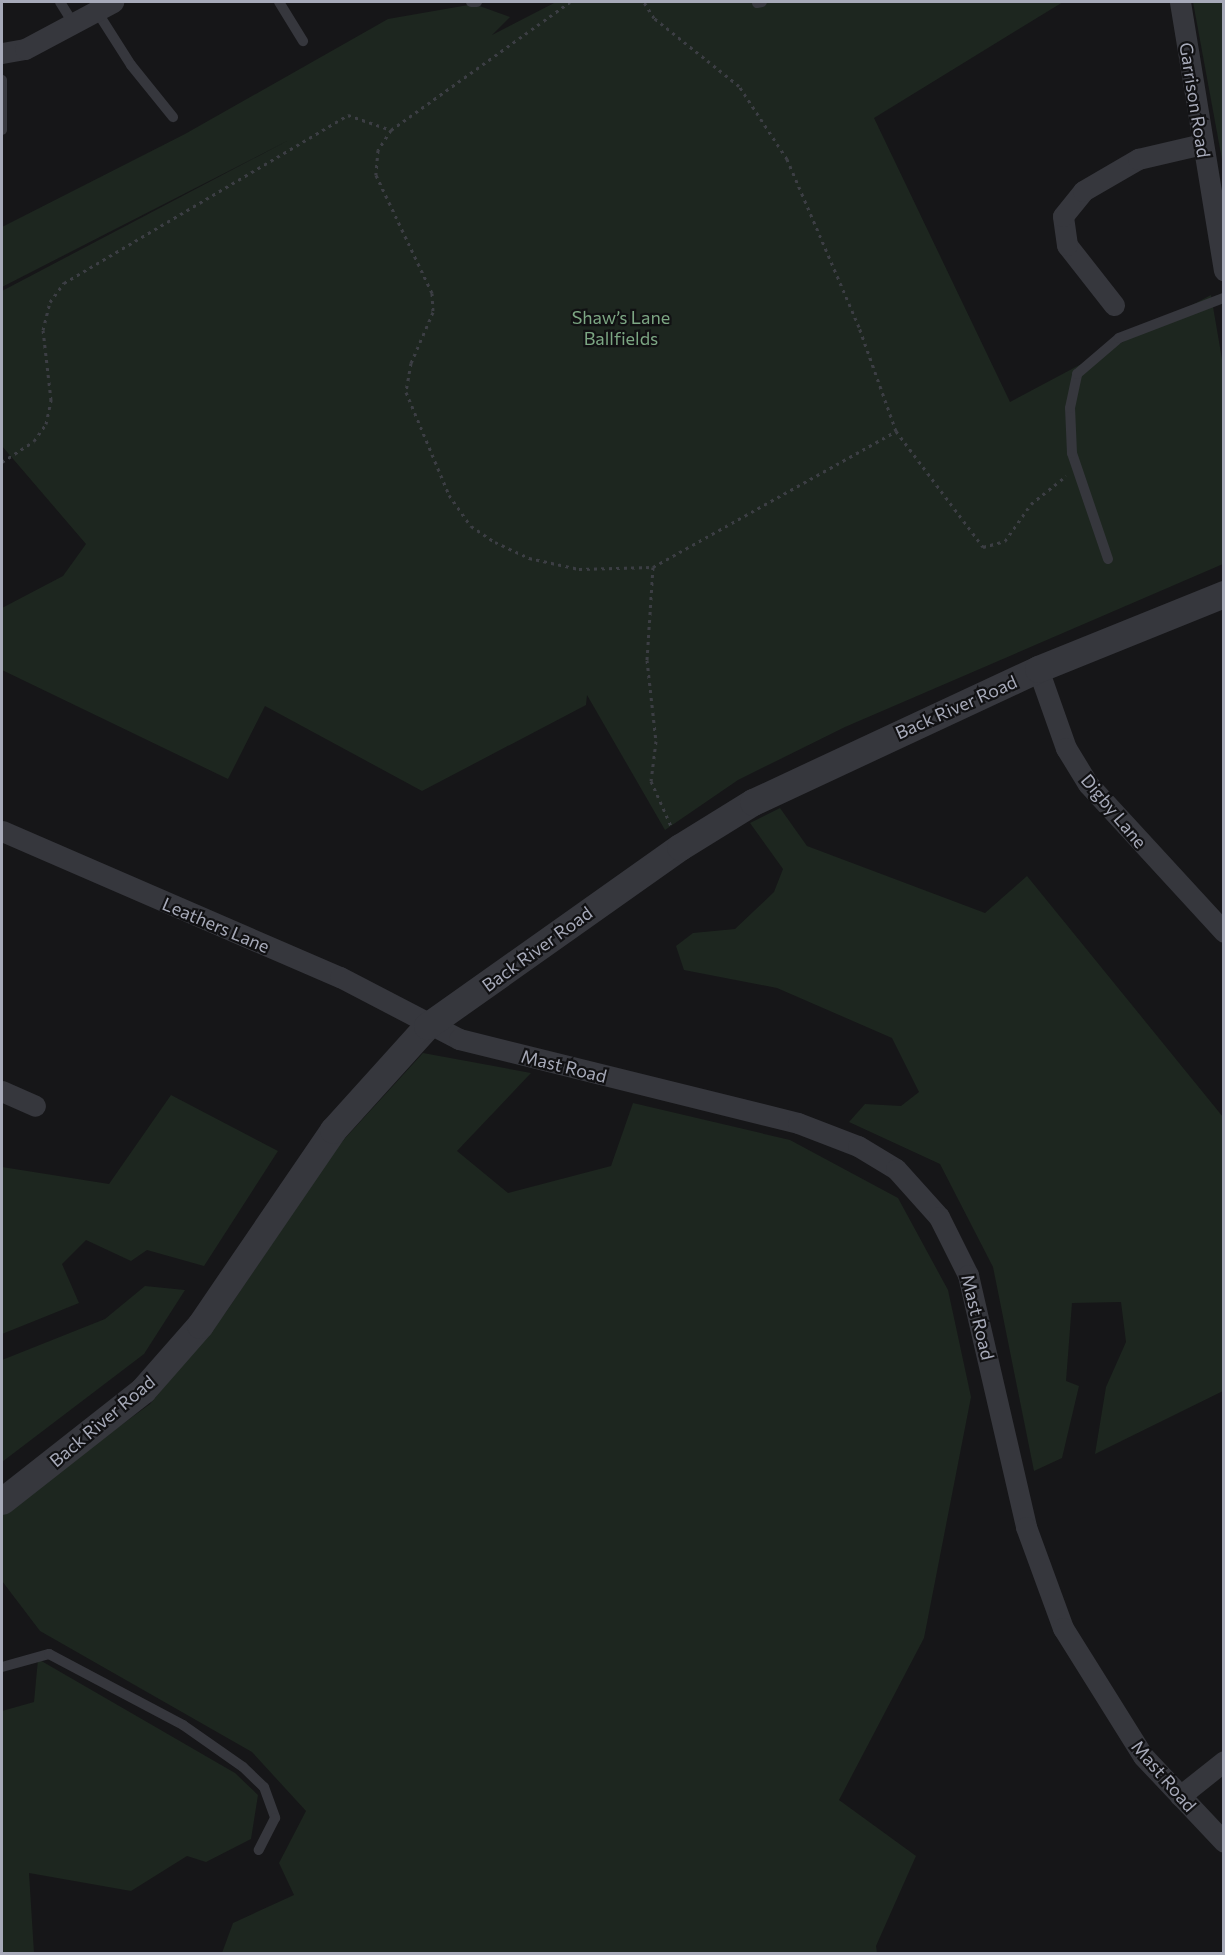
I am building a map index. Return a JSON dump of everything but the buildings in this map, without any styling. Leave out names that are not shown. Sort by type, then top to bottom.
[{"type":"street","name":"Garrison Road","points":[[1180,2],[1224,270]]},
{"type":"street","points":[[2,53],[25,49],[105,6]]},
{"type":"street","points":[[1114,305],[1067,245],[1063,216],[1083,191],[1138,159],[1202,144]]},
{"type":"street","name":"Back River Road","points":[[2,1501],[143,1390],[200,1325],[333,1130],[427,1026],[716,824],[801,778],[1038,669],[1224,594]]},
{"type":"street","name":"Digby Lane","points":[[1038,669],[1066,748],[1088,784],[1224,932]]},
{"type":"street","name":"Leathers Lane","points":[[2,831],[340,977],[427,1026]]},
{"type":"street","name":"Mast Road","points":[[427,1026],[503,1051],[798,1123],[858,1146],[912,1184],[939,1217],[968,1275],[981,1316],[1004,1444],[1046,1589],[1105,1702],[1143,1756],[1224,1842]]},
{"type":"street","points":[[2,1091],[35,1106]]},
{"type":"street","points":[[1180,1796],[1224,1761]]},
{"type":"lane","points":[[60,2],[74,24]]},
{"type":"lane","points":[[279,2],[303,40]]},
{"type":"lane","points":[[471,2],[477,2]]},
{"type":"lane","points":[[105,6],[131,65],[173,117]]},
{"type":"lane","points":[[2,80],[2,130]]},
{"type":"lane","points":[[1108,559],[1077,469],[1070,408],[1085,362],[1161,317],[1224,298]]},
{"type":"lane","points":[[2,1667],[49,1654],[183,1725],[243,1767],[264,1787],[275,1818],[259,1850]]},
{"type":"path","points":[[570,2],[391,130],[378,150],[376,175],[432,293],[433,312],[411,363],[406,392],[449,495],[471,526],[529,558],[579,569],[653,567],[896,431]]},
{"type":"path","points":[[644,2],[654,18],[739,86],[787,159],[859,327],[896,431],[983,547],[1005,541],[1031,504],[1077,469]]},
{"type":"path","points":[[2,462],[34,441],[46,424],[51,400],[43,330],[50,302],[63,283],[348,115],[391,130]]},
{"type":"path","points":[[653,567],[647,660],[656,741],[651,781],[673,834]]},
{"type":"green space","name":"Shaw’s Lane Ballfields","points":[[556,2],[1063,2],[874,118],[1010,402],[1211,295],[1223,365],[1223,564],[845,727],[738,780],[665,830],[587,695],[586,705],[422,791],[265,706],[228,779],[2,670],[2,608],[63,576],[86,544],[2,446],[2,291],[289,140],[2,287],[2,227],[185,134],[388,19],[474,4],[510,17],[492,35]]},
{"type":"green space","points":[[1193,2],[1223,2],[1223,165]]},
{"type":"green space","points":[[780,808],[807,846],[985,913],[1027,876],[1223,1117],[1223,1391],[1095,1454],[1106,1387],[1126,1342],[1121,1302],[1072,1303],[1066,1381],[1079,1386],[1062,1458],[1034,1471],[993,1267],[940,1164],[849,1122],[865,1104],[901,1106],[919,1092],[892,1038],[777,988],[684,970],[676,946],[693,933],[735,929],[774,892],[783,869],[750,823]]},
{"type":"green space","points":[[423,1053],[531,1073],[457,1151],[508,1193],[611,1166],[633,1103],[790,1140],[898,1198],[948,1290],[971,1397],[924,1638],[839,1800],[916,1856],[876,1946],[877,1953],[222,1953],[233,1923],[294,1895],[279,1863],[306,1811],[252,1752],[40,1631],[2,1581],[2,1512],[150,1404],[226,1312],[338,1146]]},
{"type":"green space","points":[[171,1095],[278,1151],[204,1266],[147,1250],[131,1261],[86,1240],[62,1264],[79,1303],[2,1334],[2,1167],[109,1184]]},
{"type":"green space","points":[[145,1286],[185,1290],[144,1354],[2,1462],[2,1360],[105,1319]]},
{"type":"green space","points":[[38,1659],[235,1773],[258,1795],[251,1839],[206,1862],[187,1856],[131,1891],[29,1873],[34,1953],[2,1954],[2,1711],[34,1702]]}]
